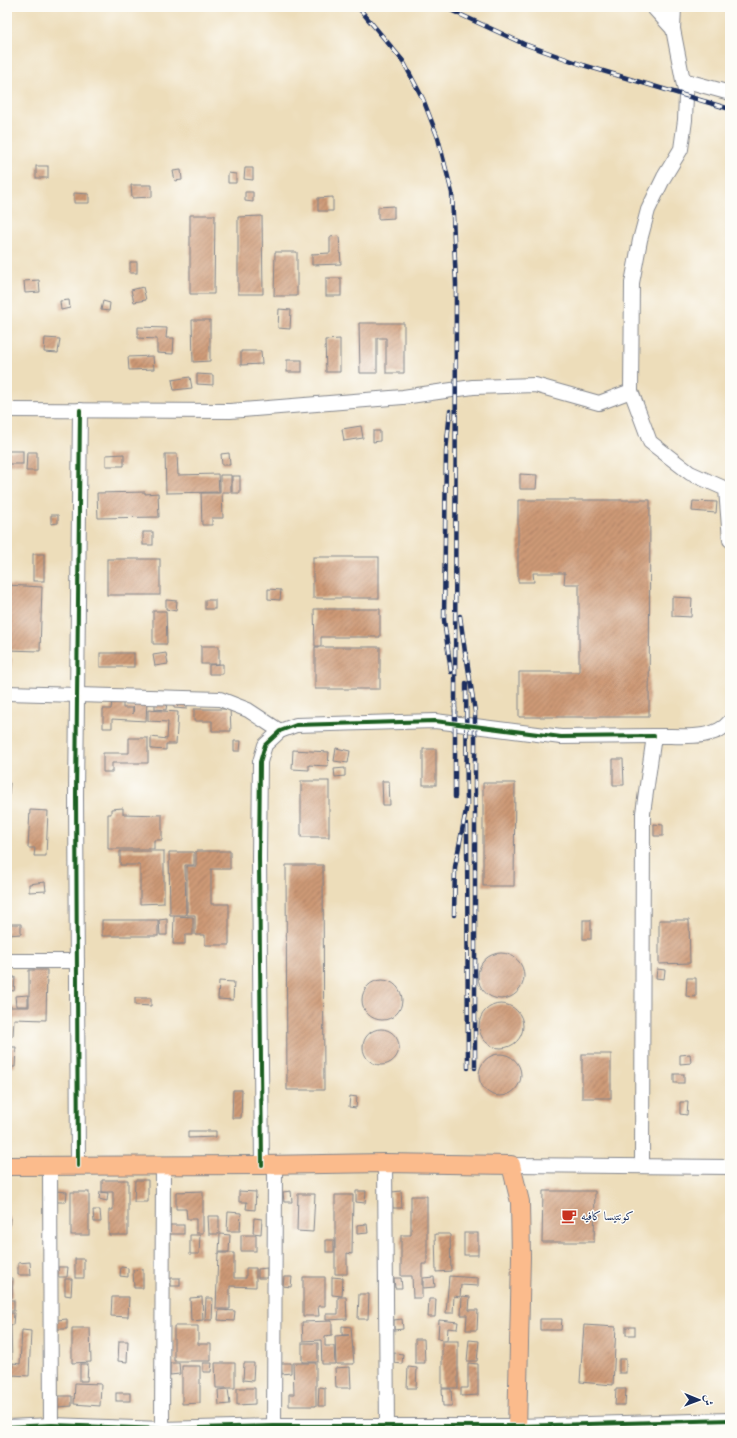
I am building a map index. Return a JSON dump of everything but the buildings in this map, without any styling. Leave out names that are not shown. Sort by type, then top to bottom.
[{"type":"main road","points":[[7,1166],[385,1163],[511,1165],[520,1202],[521,1257],[517,1428]]},
{"type":"street","points":[[653,7],[673,29]]},
{"type":"street","points":[[674,7],[673,29],[686,96],[681,149],[664,177],[648,210],[632,283],[631,391],[650,442],[690,473],[726,489],[730,540]]},
{"type":"street","points":[[683,80],[730,93]]},
{"type":"street","points":[[7,410],[230,411],[403,396],[473,387],[528,385],[535,385],[599,403],[631,391]]},
{"type":"street","points":[[78,1166],[77,694],[80,410]]},
{"type":"street","points":[[7,693],[220,699],[248,710],[280,731]]},
{"type":"street","points":[[274,1429],[259,857],[260,762],[266,745],[280,731],[296,725],[436,721],[561,737],[710,734],[723,729],[730,721]]},
{"type":"street","points":[[642,1166],[643,813],[654,736]]},
{"type":"street","points":[[7,961],[77,961]]},
{"type":"street","points":[[385,1163],[387,1428]]},
{"type":"street","points":[[162,1165],[162,1430]]},
{"type":"street","points":[[511,1165],[730,1167]]},
{"type":"street","points":[[50,1166],[52,1428]]},
{"type":"street","points":[[7,1427],[162,1430],[647,1427],[730,1420]]},
{"type":"railway","points":[[358,7],[403,61],[423,99],[438,138],[452,193],[456,284],[455,712]]},
{"type":"railway","points":[[444,7],[524,44],[583,65],[730,109]]},
{"type":"railway","points":[[450,411],[446,452],[444,620],[451,672]]},
{"type":"railway","points":[[460,616],[466,659]]},
{"type":"railway","points":[[466,654],[475,712],[475,1068]]},
{"type":"railway","points":[[454,915],[455,867],[467,805],[466,683]]},
{"type":"railway","points":[[455,708],[455,797]]},
{"type":"railway","points":[[467,825],[468,1068]]},
{"type":"cycle path","points":[[78,1166],[76,795],[80,410]]},
{"type":"cycle path","points":[[262,1165],[259,857],[260,762],[265,745],[280,731],[296,725],[435,721],[561,737],[654,736]]},
{"type":"cycle path","points":[[7,1427],[52,1425],[162,1429],[274,1426],[517,1426],[730,1420]]},
{"type":"place","name":"كونتيسا كافيه","points":[[569,1216]]}]
